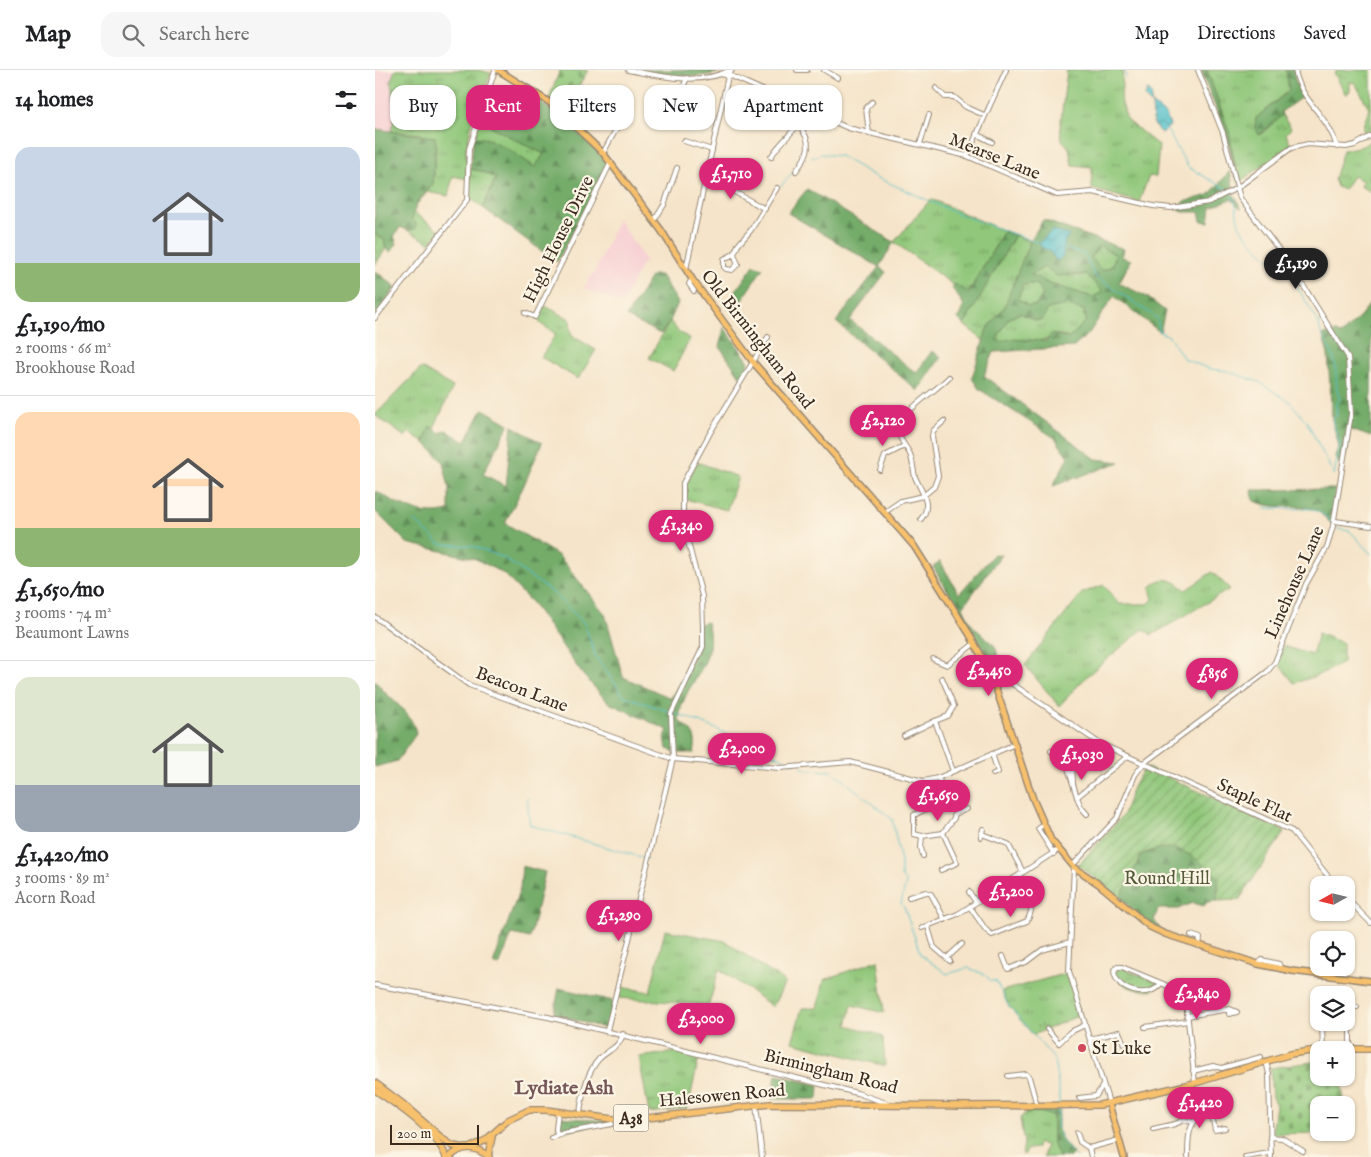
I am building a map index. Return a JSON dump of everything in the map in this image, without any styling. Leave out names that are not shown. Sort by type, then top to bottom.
[{"type":"highway","name":"Birmingham Road","points":[[1355,1049],[1371,1049]]},
{"type":"highway","name":"Birmingham Road","points":[[889,1104],[1059,1106],[1109,1104],[1310,1052]]},
{"type":"highway","points":[[375,1083],[453,1146],[468,1147],[489,1156],[489,1144],[492,1135]]},
{"type":"highway","points":[[375,1090],[424,1128],[441,1148],[445,1157]]},
{"type":"highway","name":"Halesowen Road","points":[[450,1157],[492,1135],[508,1120],[529,1110],[558,1111],[612,1119],[647,1118],[755,1106],[889,1104]]},
{"type":"main road","name":"Old Birmingham Road","points":[[497,70],[533,90],[550,104]]},
{"type":"main road","name":"Old Birmingham Road","points":[[580,130],[611,162],[753,362],[885,512],[925,562],[975,643],[991,674],[1043,825],[1056,852],[1151,927],[1199,946],[1258,964],[1280,969],[1371,980]]},
{"type":"main road","points":[[1109,1104],[1124,1157]]},
{"type":"street","points":[[375,318],[467,200],[469,149],[497,70]]},
{"type":"street","points":[[628,70],[687,78],[721,74],[731,70]]},
{"type":"street","points":[[686,269],[723,96],[731,70]]},
{"type":"street","points":[[797,70],[807,70]]},
{"type":"street","points":[[824,70],[838,78]]},
{"type":"street","points":[[967,156],[1006,70]]},
{"type":"street","points":[[1198,70],[1223,132],[1240,198]]},
{"type":"street","points":[[1295,70],[1303,94],[1329,125],[1337,147]]},
{"type":"street","name":"Mearse Lane","points":[[721,74],[749,85]]},
{"type":"street","points":[[684,85],[687,78]]},
{"type":"street","points":[[936,88],[945,97],[954,97],[966,107],[984,115]]},
{"type":"street","points":[[869,134],[866,108],[872,102]]},
{"type":"street","points":[[920,144],[929,115]]},
{"type":"street","name":"Mearse Lane","points":[[842,125],[869,134],[967,156],[1057,195],[1093,192],[1130,202],[1171,208],[1209,202],[1230,192],[1291,148],[1308,144],[1337,147],[1355,145],[1371,136]]},
{"type":"street","points":[[603,153],[616,130]]},
{"type":"street","points":[[771,156],[779,143],[793,130]]},
{"type":"street","points":[[796,172],[805,160],[808,145],[808,137],[802,130]]},
{"type":"street","points":[[976,134],[993,142]]},
{"type":"street","points":[[684,141],[712,150]]},
{"type":"street","name":"High House Drive","points":[[525,313],[535,317],[611,162]]},
{"type":"street","points":[[654,221],[664,205],[677,168]]},
{"type":"street","points":[[706,176],[765,209]]},
{"type":"street","points":[[734,254],[738,264],[733,270],[726,269],[723,262],[724,259],[734,254],[738,245],[751,230],[777,188]]},
{"type":"street","points":[[1230,192],[1240,198]]},
{"type":"street","name":"Linehouse Lane","points":[[1073,866],[1117,818],[1135,775],[1144,763],[1272,666],[1306,584],[1327,547],[1335,521],[1337,496],[1347,451],[1351,414],[1348,357],[1291,266],[1240,198]]},
{"type":"street","points":[[693,279],[689,284],[693,291]]},
{"type":"street","points":[[607,1030],[673,759],[671,714],[703,647],[702,596],[683,523],[681,501],[683,483],[710,433],[768,337]]},
{"type":"street","points":[[895,449],[900,425],[919,402],[938,389],[949,377]]},
{"type":"street","points":[[885,512],[901,501],[923,496],[934,487],[937,481],[932,436],[933,431],[944,421]]},
{"type":"street","points":[[898,435],[912,460],[915,476],[927,508],[921,519]]},
{"type":"street","points":[[880,470],[880,464],[885,456],[895,449],[904,446]]},
{"type":"street","points":[[1335,521],[1371,526]]},
{"type":"street","name":"Beacon Lane","points":[[375,617],[469,685],[673,759],[780,768],[850,762],[923,781],[938,778]]},
{"type":"street","points":[[933,659],[947,665],[975,643]]},
{"type":"street","name":"Staple Flat","points":[[991,674],[996,673],[1087,736],[1292,831],[1328,876]]},
{"type":"street","points":[[904,736],[948,716],[954,706],[942,678]]},
{"type":"street","points":[[935,721],[953,771]]},
{"type":"street","points":[[955,814],[954,806],[938,778],[1015,744]]},
{"type":"street","points":[[1051,751],[1062,755],[1081,807],[1087,814]]},
{"type":"street","points":[[992,754],[998,772],[993,774]]},
{"type":"street","points":[[1077,797],[1129,756]]},
{"type":"street","points":[[909,833],[922,836],[943,833],[955,814],[967,809]]},
{"type":"street","points":[[914,834],[912,815],[924,810]]},
{"type":"street","points":[[943,833],[959,862],[944,870]]},
{"type":"street","points":[[982,833],[1008,844],[1023,872]]},
{"type":"street","points":[[922,836],[921,848],[923,856]]},
{"type":"street","points":[[922,928],[945,920],[970,907],[1056,852]]},
{"type":"street","points":[[1073,866],[1069,971],[1109,1104]]},
{"type":"street","points":[[970,907],[985,930],[992,935],[1027,921],[1031,896],[1019,876]]},
{"type":"street","points":[[909,897],[926,892],[931,894],[945,920]]},
{"type":"street","points":[[969,892],[976,902]]},
{"type":"street","points":[[1355,907],[1371,923]]},
{"type":"street","points":[[928,927],[934,947],[948,960],[962,944]]},
{"type":"street","points":[[1191,935],[1200,938],[1199,946]]},
{"type":"street","points":[[1003,956],[1008,968],[1026,962],[1042,950],[1070,942]]},
{"type":"street","points":[[1161,983],[1154,991],[1141,992],[1123,986],[1114,971],[1117,967],[1122,967],[1161,983],[1181,994],[1188,1021],[1195,1083]]},
{"type":"street","name":"Birmingham Road","points":[[375,985],[548,1017],[607,1030],[887,1101],[889,1104]]},
{"type":"street","points":[[1350,1041],[1350,1012],[1351,1008],[1357,1007]]},
{"type":"street","points":[[1187,1016],[1229,1011]]},
{"type":"street","points":[[1145,1026],[1188,1021]]},
{"type":"street","points":[[1057,1048],[1059,1043],[1070,1032],[1085,1025]]},
{"type":"street","points":[[1047,1029],[1059,1043]]},
{"type":"street","points":[[1090,1039],[1119,1032],[1124,1044]]},
{"type":"street","points":[[580,1114],[589,1076],[599,1060],[620,1042],[623,1034]]},
{"type":"street","points":[[1193,1071],[1213,1066],[1222,1068],[1261,1057]]},
{"type":"street","points":[[1245,1157],[1271,1155],[1267,1062]]},
{"type":"street","points":[[1007,1076],[1026,1074],[1029,1077],[1037,1106]]},
{"type":"street","points":[[1079,1098],[1096,1096],[1103,1085]]},
{"type":"street","points":[[755,1106],[761,1157]]},
{"type":"street","points":[[1188,1157],[1189,1133],[1193,1122],[1221,1107]]},
{"type":"street","points":[[557,1135],[558,1111]]},
{"type":"street","points":[[1211,1111],[1215,1130],[1225,1128]]},
{"type":"street","points":[[1153,1128],[1175,1124],[1184,1120],[1193,1122]]},
{"type":"street","points":[[1160,1121],[1161,1127]]},
{"type":"street","points":[[551,1138],[557,1135],[612,1124]]},
{"type":"street","points":[[1077,1133],[1080,1142],[1089,1148],[1091,1157]]},
{"type":"street","points":[[1270,1138],[1282,1138],[1303,1151]]},
{"type":"street","points":[[1089,1148],[1119,1140]]},
{"type":"street","points":[[1299,1147],[1305,1145]]},
{"type":"shaded area","points":[[375,70],[395,70],[391,80],[393,85],[390,85],[391,131],[375,129]]},
{"type":"shaded area","points":[[618,219],[646,262],[642,264],[622,304],[584,288],[592,274],[594,274]]},
{"type":"green space","points":[[395,70],[478,70],[491,73],[486,85],[466,85],[466,130],[470,130],[466,148],[467,179],[453,176],[448,196],[427,192],[409,214],[375,265],[375,142],[434,176],[436,143],[421,134],[391,130],[456,130],[456,85],[392,85],[391,80]]},
{"type":"green space","points":[[560,70],[588,70],[580,85],[554,85]]},
{"type":"green space","points":[[639,70],[726,70],[694,76]]},
{"type":"green space","points":[[1067,70],[1123,70],[1121,100],[1127,120],[1159,146],[1156,177],[1149,176],[1139,202],[1092,189],[1092,167],[1072,165],[1069,148],[1062,140],[1060,128]]},
{"type":"green space","points":[[1201,70],[1207,70],[1229,132],[1236,178],[1227,137]]},
{"type":"green space","points":[[1207,70],[1286,70],[1289,90],[1256,118],[1260,135],[1282,115],[1291,128],[1286,134],[1291,146],[1238,183],[1229,132]]},
{"type":"green space","points":[[1286,70],[1294,70],[1295,79],[1302,97],[1281,112],[1282,115],[1259,135],[1255,127],[1256,118],[1289,91]]},
{"type":"green space","points":[[1339,70],[1371,70],[1371,134],[1364,138],[1363,126],[1369,108],[1355,83],[1350,82],[1350,91],[1346,95],[1334,73]]},
{"type":"green space","points":[[540,102],[550,110],[550,130],[575,130],[595,147],[608,165],[557,262],[483,208],[496,178],[481,171],[470,169],[474,137],[490,140],[535,167],[544,154],[497,130],[540,130]]},
{"type":"green space","points":[[375,129],[435,137],[436,143],[433,184],[417,202],[412,219],[416,223],[415,229],[407,230],[400,227],[394,236],[397,244],[390,252],[385,248],[384,239],[375,235]]},
{"type":"green space","points":[[477,130],[497,130],[544,154],[535,168],[511,151],[474,137]]},
{"type":"green space","points":[[1371,140],[1371,192],[1360,186],[1363,181],[1353,176],[1344,190],[1337,187],[1334,179],[1343,150],[1363,146]]},
{"type":"green space","points":[[470,169],[496,177],[483,208],[469,197]]},
{"type":"green space","points":[[1230,171],[1233,187],[1230,191],[1237,199],[1241,209],[1231,199],[1211,207],[1209,222],[1201,221],[1199,212],[1183,212],[1178,209],[1183,202],[1209,195]]},
{"type":"green space","points":[[807,189],[894,242],[879,267],[788,213]]},
{"type":"green space","points":[[931,199],[1004,231],[967,295],[894,242]]},
{"type":"green space","points":[[413,212],[440,231],[430,243],[407,230],[415,229],[412,219]]},
{"type":"green space","points":[[1043,220],[1124,249],[1122,257],[1131,260],[1119,283],[1147,297],[1165,311],[1160,332],[1114,296],[1089,333],[1074,347],[994,352],[984,376],[1096,459],[1120,462],[1053,486],[1068,457],[1055,438],[979,389],[972,378],[987,329],[1004,308],[1030,241]],"holes":[[[1100,246],[1116,255],[1112,266],[1102,271],[1091,257]],[[1045,267],[1057,276],[1086,274],[1103,292],[1093,297],[1050,284],[1031,275]],[[1036,284],[1043,294],[1037,305],[1028,306],[1018,299],[1023,285]],[[1065,305],[1084,310],[1086,321],[1069,338],[1051,334],[1047,341],[1009,339],[1000,342],[997,339],[1008,319],[1020,313],[1034,320],[1042,320],[1048,309]]]},
{"type":"green space","points":[[1004,231],[1015,235],[964,325],[958,319],[964,305],[952,288],[955,284],[969,293]]},
{"type":"green space","points":[[1015,235],[1030,241],[1004,308],[987,329],[984,341],[964,325]]},
{"type":"green space","points":[[1100,246],[1116,254],[1112,266],[1101,271],[1091,257]]},
{"type":"green space","points":[[754,265],[763,268],[740,302],[732,296]]},
{"type":"green space","points":[[879,267],[886,272],[850,320],[916,373],[932,351],[941,357],[918,391],[836,322]]},
{"type":"green space","points":[[1045,267],[1080,276],[1086,274],[1104,292],[1093,297],[1050,284],[1030,275]]},
{"type":"green space","points":[[375,271],[396,287],[375,316]]},
{"type":"green space","points":[[652,275],[661,275],[678,303],[670,321],[661,334],[626,317]]},
{"type":"green space","points":[[1036,284],[1043,294],[1037,305],[1028,306],[1018,299],[1023,285]]},
{"type":"green space","points":[[1371,302],[1371,437],[1349,429],[1347,451],[1341,465],[1335,456],[1339,446],[1332,420],[1328,355],[1323,335],[1336,332],[1341,335],[1361,316]]},
{"type":"green space","points":[[543,305],[570,319],[571,335],[596,350],[578,379],[541,357],[556,334],[541,324],[536,317]]},
{"type":"green space","points":[[1065,305],[1084,310],[1086,321],[1069,338],[1058,334],[1051,338],[1036,341],[1008,340],[1000,342],[996,339],[1008,319],[1021,313],[1034,320],[1042,320],[1048,309]]},
{"type":"green space","points":[[670,321],[678,331],[690,339],[673,371],[649,358]]},
{"type":"green space","points":[[724,327],[749,362],[741,378],[720,347]]},
{"type":"green space","points":[[421,368],[453,387],[434,428],[430,427],[424,442],[409,432],[405,437],[375,415]]},
{"type":"green space","points":[[483,409],[509,424],[483,474],[506,486],[512,426],[542,443],[505,523],[559,556],[605,614],[623,677],[671,698],[690,663],[696,645],[699,624],[707,622],[710,638],[708,651],[704,663],[681,707],[679,721],[693,734],[695,742],[694,753],[679,753],[667,749],[665,737],[668,730],[609,703],[583,675],[532,603],[504,574],[476,559],[407,543],[375,511],[376,491],[411,509],[429,513],[449,511],[449,487],[443,462],[424,442],[430,426],[440,433],[446,430],[465,442]]},
{"type":"green space","points":[[697,462],[738,477],[727,510],[685,499],[686,485]]},
{"type":"green space","points":[[1336,489],[1332,524],[1313,509],[1268,505],[1253,500],[1252,490]]},
{"type":"green space","points":[[994,554],[1001,555],[963,607],[973,626],[995,646],[997,662],[993,665],[933,567],[940,561],[959,594]]},
{"type":"green space","points":[[1212,572],[1230,589],[1152,635],[1143,629],[1088,675],[1059,706],[1025,665],[1082,593],[1104,585],[1119,604],[1148,604],[1153,599],[1150,588],[1159,581],[1172,581],[1186,590]]},
{"type":"green space","points":[[1318,633],[1343,643],[1343,663],[1314,677],[1294,683],[1277,662],[1283,646],[1312,655]]},
{"type":"green space","points":[[375,680],[405,712],[414,726],[416,734],[397,761],[375,767]]},
{"type":"green space","points":[[1148,768],[1285,831],[1239,900],[1217,901],[1219,877],[1192,857],[1175,849],[1165,848],[1141,855],[1120,898],[1078,865],[1123,815],[1133,787],[1143,770]]},
{"type":"green space","name":"Round Hill","points":[[1163,847],[1180,849],[1202,862],[1219,877],[1217,901],[1207,902],[1204,906],[1192,903],[1178,909],[1158,909],[1154,920],[1160,929],[1138,915],[1120,898],[1141,855]]},
{"type":"green space","points":[[522,866],[545,872],[530,938],[512,934],[499,966],[493,964],[520,889]]},
{"type":"green space","points":[[665,930],[725,941],[785,982],[773,1007],[719,969],[709,1005],[619,998],[621,987],[650,992]]},
{"type":"green space","points":[[878,960],[884,1013],[852,1005],[847,1025],[880,1035],[883,1038],[885,1066],[792,1042],[802,1008],[818,1008],[824,980]]},
{"type":"green space","points":[[1121,968],[1157,982],[1158,985],[1152,991],[1130,988],[1121,982],[1115,972]]},
{"type":"green space","points":[[1067,973],[1080,1015],[1033,1035],[1008,1005],[1002,991]]},
{"type":"green space","points":[[559,988],[613,1001],[607,1029],[554,1014]]},
{"type":"green space","points":[[676,1052],[699,1057],[688,1108],[649,1113],[639,1057]]},
{"type":"green space","points":[[1310,1062],[1310,1086],[1341,1086],[1343,1096],[1310,1096],[1310,1133],[1272,1134],[1276,1105],[1272,1097],[1270,1068]]},
{"type":"green space","points":[[776,1075],[819,1085],[818,1099],[772,1099]]},
{"type":"green space","points":[[1026,1110],[1060,1110],[1058,1129],[1061,1138],[1073,1153],[1070,1157],[1060,1157],[1053,1144],[1053,1116],[1040,1112],[1027,1112]]},
{"type":"green space","points":[[1027,1112],[1040,1112],[1053,1116],[1053,1144],[1060,1157],[1043,1157],[1046,1145],[1038,1143],[1037,1148],[1028,1149],[1024,1155],[1022,1154],[1024,1143],[1020,1118]]},
{"type":"green space","points":[[560,1117],[607,1121],[607,1123],[562,1131],[557,1129]]},
{"type":"water","points":[[1147,90],[1150,91],[1151,103],[1166,115],[1170,126],[1161,133],[1153,121],[1151,104],[1145,97]]},
{"type":"water","points":[[1053,230],[1070,236],[1065,240],[1063,256],[1057,261],[1039,243]]},
{"type":"waterway","points":[[1125,70],[1126,78]]},
{"type":"waterway","points":[[1167,130],[1188,167],[1228,190]]},
{"type":"waterway","points":[[812,158],[821,154],[840,156],[876,177],[956,213],[1039,243]]},
{"type":"waterway","points":[[781,186],[792,173]]},
{"type":"waterway","points":[[1231,194],[1242,230],[1282,270]]},
{"type":"waterway","points":[[1063,248],[1084,254],[1094,275],[1157,318],[1160,332],[1169,336],[1184,359],[1210,369],[1227,371],[1259,382],[1290,402],[1307,422],[1334,475]]},
{"type":"waterway","points":[[1285,272],[1291,277],[1319,323],[1321,332],[1334,360],[1337,390],[1340,399],[1336,404],[1337,415],[1332,420],[1340,445],[1334,475]]},
{"type":"waterway","points":[[1264,508],[1312,509],[1324,515],[1338,529],[1350,531],[1371,554]]},
{"type":"waterway","points":[[415,521],[440,544],[473,546],[504,558],[552,592],[584,623],[596,657],[624,696],[700,722],[795,764]]},
{"type":"waterway","points":[[801,767],[808,770],[832,771],[892,819],[901,862],[901,876],[906,882],[901,904],[904,907],[921,955],[947,974],[968,968],[986,975],[990,981],[996,981],[1008,1005],[1054,1059],[1059,1090],[1059,1104]]},
{"type":"waterway","points":[[527,798],[530,825],[647,859]]},
{"type":"waterway","points":[[1059,1108],[1058,1130],[1060,1136],[1077,1157]]},
{"type":"place","name":"St Luke","points":[[1082,1048]]},
{"type":"district","name":"Lydiate Ash","points":[[564,1087]]}]
